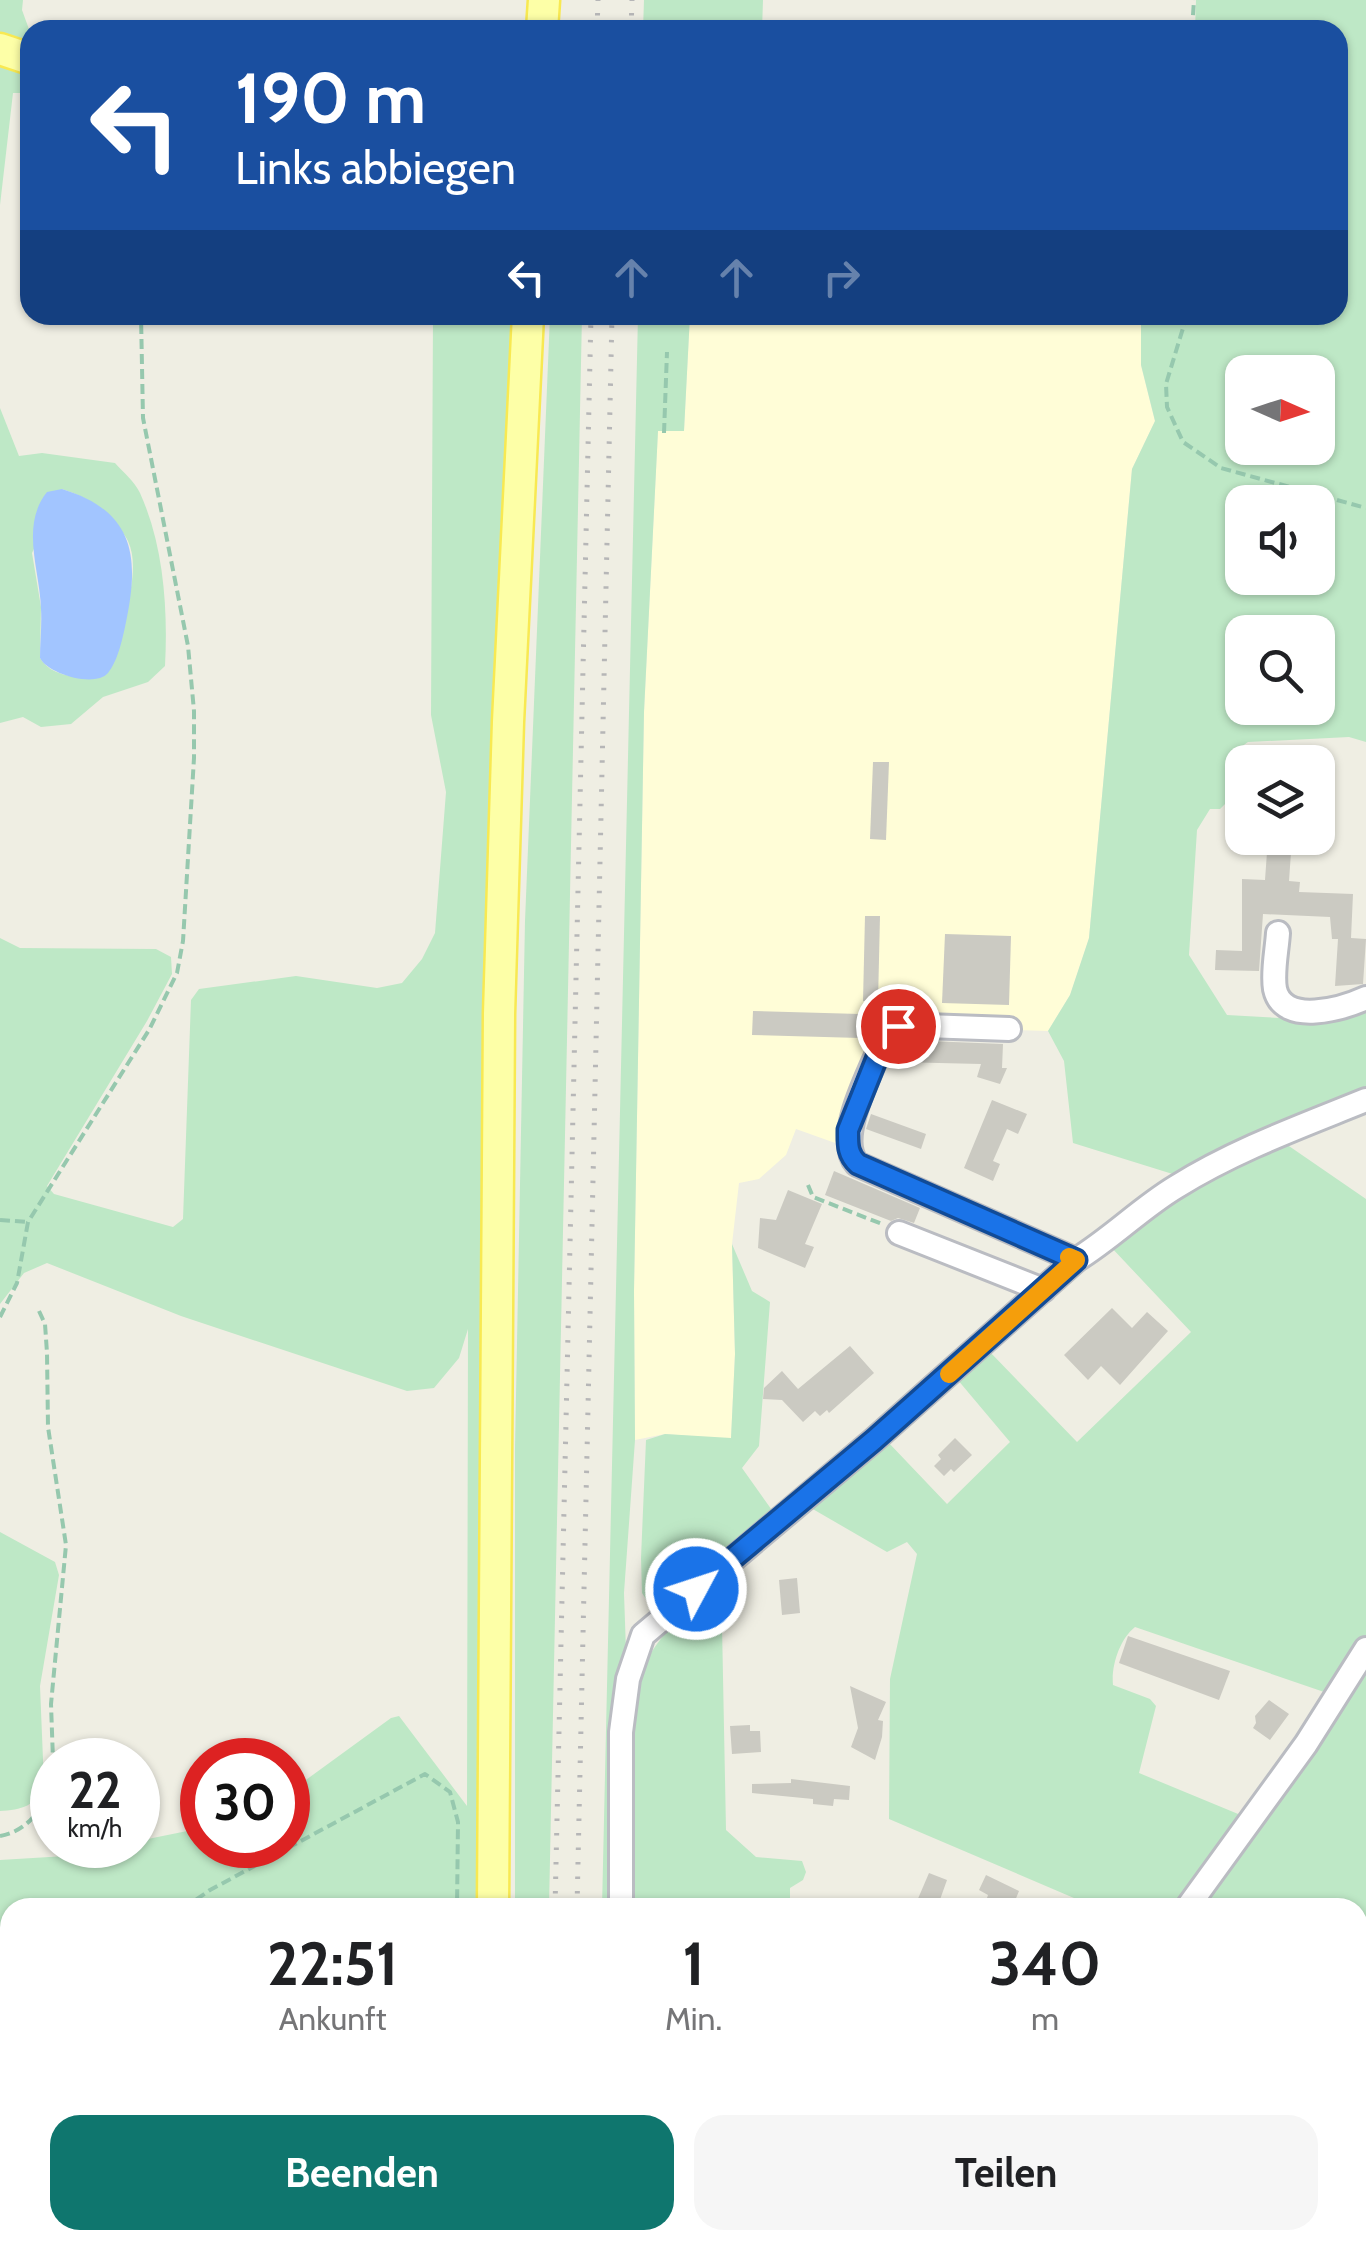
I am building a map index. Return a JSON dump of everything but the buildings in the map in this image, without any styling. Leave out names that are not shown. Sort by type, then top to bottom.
[{"type":"main road","points":[[492,1898],[500,996],[508,722],[528,325]]},
{"type":"street","points":[[1278,933],[1275,990],[1281,1000],[1295,1010],[1316,1013],[1344,1008],[1366,998]]},
{"type":"street","points":[[1009,1029],[898,1026],[886,1035],[848,1130],[850,1154],[858,1164],[1076,1260]]},
{"type":"street","points":[[621,1898],[621,1732],[628,1680],[642,1635],[874,1440],[1076,1260],[1112,1238],[1172,1189],[1366,1100]]},
{"type":"street","points":[[899,1233],[1043,1290]]},
{"type":"street","points":[[1195,1898],[1306,1744],[1366,1649]]},
{"type":"path","points":[[0,1317],[17,1282],[28,1222],[149,1030],[177,973],[183,941],[194,712],[188,646],[145,432],[142,325]]},
{"type":"path","points":[[1184,325],[1166,384],[1167,406],[1183,442],[1222,468],[1366,508]]},
{"type":"path","points":[[664,433],[667,352]]},
{"type":"path","points":[[808,1185],[813,1197],[899,1233]]},
{"type":"path","points":[[0,1220],[28,1222]]},
{"type":"path","points":[[39,1311],[45,1324],[48,1427],[66,1545],[51,1704],[52,1738]]},
{"type":"path","points":[[198,1898],[425,1774],[450,1792],[458,1822],[457,1898]]},
{"type":"path","points":[[0,1836],[30,1821]]},
{"type":"shaded area","points":[[689,325],[1141,325],[1141,365],[1155,421],[1132,469],[1089,938],[1070,995],[1048,1031],[883,1026],[838,1144],[796,1129],[786,1155],[759,1179],[739,1183],[732,1244],[735,1354],[731,1439],[665,1434],[635,1440],[644,712],[658,430],[684,430]]},
{"type":"green space","points":[[0,0],[23,0],[26,20],[20,20],[20,93],[13,93],[0,205]]},
{"type":"green space","points":[[644,0],[763,0],[762,20],[643,20]]},
{"type":"green space","points":[[1196,0],[1366,0],[1366,742],[1349,737],[1225,745],[1225,804],[1220,809],[1210,809],[1197,830],[1189,955],[1227,1015],[1314,1020],[1366,1006],[1366,1088],[1179,1176],[1073,1143],[1064,1061],[1048,1031],[1070,995],[1089,938],[1132,469],[1155,421],[1141,365],[1141,325],[1348,325],[1348,20],[1195,20]]},
{"type":"green space","points":[[433,325],[512,325],[481,1898],[0,1898],[0,1860],[30,1858],[30,1868],[160,1868],[160,1837],[180,1832],[180,1868],[310,1868],[310,1777],[399,1716],[467,1806],[468,1329],[459,1358],[434,1388],[407,1391],[181,1316],[47,1263],[24,1273],[0,1304],[0,938],[20,948],[156,949],[171,957],[172,974],[147,1021],[47,1186],[54,1194],[173,1227],[183,1219],[191,1000],[199,989],[296,976],[377,988],[402,983],[422,959],[435,933],[446,792],[431,715]]},
{"type":"green space","points":[[550,325],[582,325],[549,1898],[515,1898],[515,1449],[525,921]]},
{"type":"green space","points":[[638,325],[689,325],[684,431],[658,431],[644,712],[635,1440],[624,1593],[626,1651],[615,1898],[602,1898]]},
{"type":"green space","points":[[0,408],[19,456],[42,453],[115,463],[135,485],[148,513],[159,556],[166,645],[165,666],[148,682],[103,697],[71,724],[41,727],[23,717],[0,723]],"holes":[[[62,489],[91,502],[109,516],[127,538],[132,556],[126,609],[102,677],[60,673],[40,658],[41,607],[32,553]]]},
{"type":"green space","points":[[1286,1144],[1366,1199],[1366,1635],[1327,1693],[1135,1627],[1118,1653],[1113,1685],[1150,1699],[1156,1706],[1139,1773],[1243,1816],[1181,1898],[1074,1898],[889,1819],[890,1679],[917,1554],[907,1542],[887,1552],[811,1508],[887,1441],[947,1504],[1010,1442],[957,1379],[989,1351],[1077,1442],[1191,1332],[1110,1246],[1204,1183]]},
{"type":"green space","points":[[732,1244],[752,1291],[770,1302],[759,1446],[742,1468],[774,1513],[663,1604],[650,1605],[642,1593],[641,1558],[646,1440],[665,1434],[731,1438],[735,1354]]},
{"type":"green space","points":[[0,1532],[55,1562],[59,1575],[40,1686],[42,1738],[30,1738],[30,1803],[0,1811]]},
{"type":"green space","points":[[721,1574],[726,1830],[756,1857],[802,1861],[806,1872],[803,1880],[790,1888],[790,1898],[628,1898],[628,1781],[638,1685],[646,1662],[680,1616]]},
{"type":"green space","points":[[1366,1665],[1366,1898],[1207,1898],[1269,1815]]},
{"type":"water","points":[[62,489],[86,498],[118,523],[131,557],[130,598],[120,649],[108,673],[93,679],[62,674],[40,658],[40,594],[33,534],[39,505],[47,492]]},
{"type":"railway","points":[[597,20],[598,0]]},
{"type":"railway","points":[[631,20],[632,0]]},
{"type":"railway","points":[[555,1898],[591,325]]},
{"type":"railway","points":[[577,1898],[612,325]]},
{"type":"slow traffic","points":[[949,1374],[1076,1260],[1069,1257]]},
{"type":"route","points":[[696,1589],[874,1440],[1076,1260],[852,1159],[848,1130],[886,1035],[898,1026]]}]
